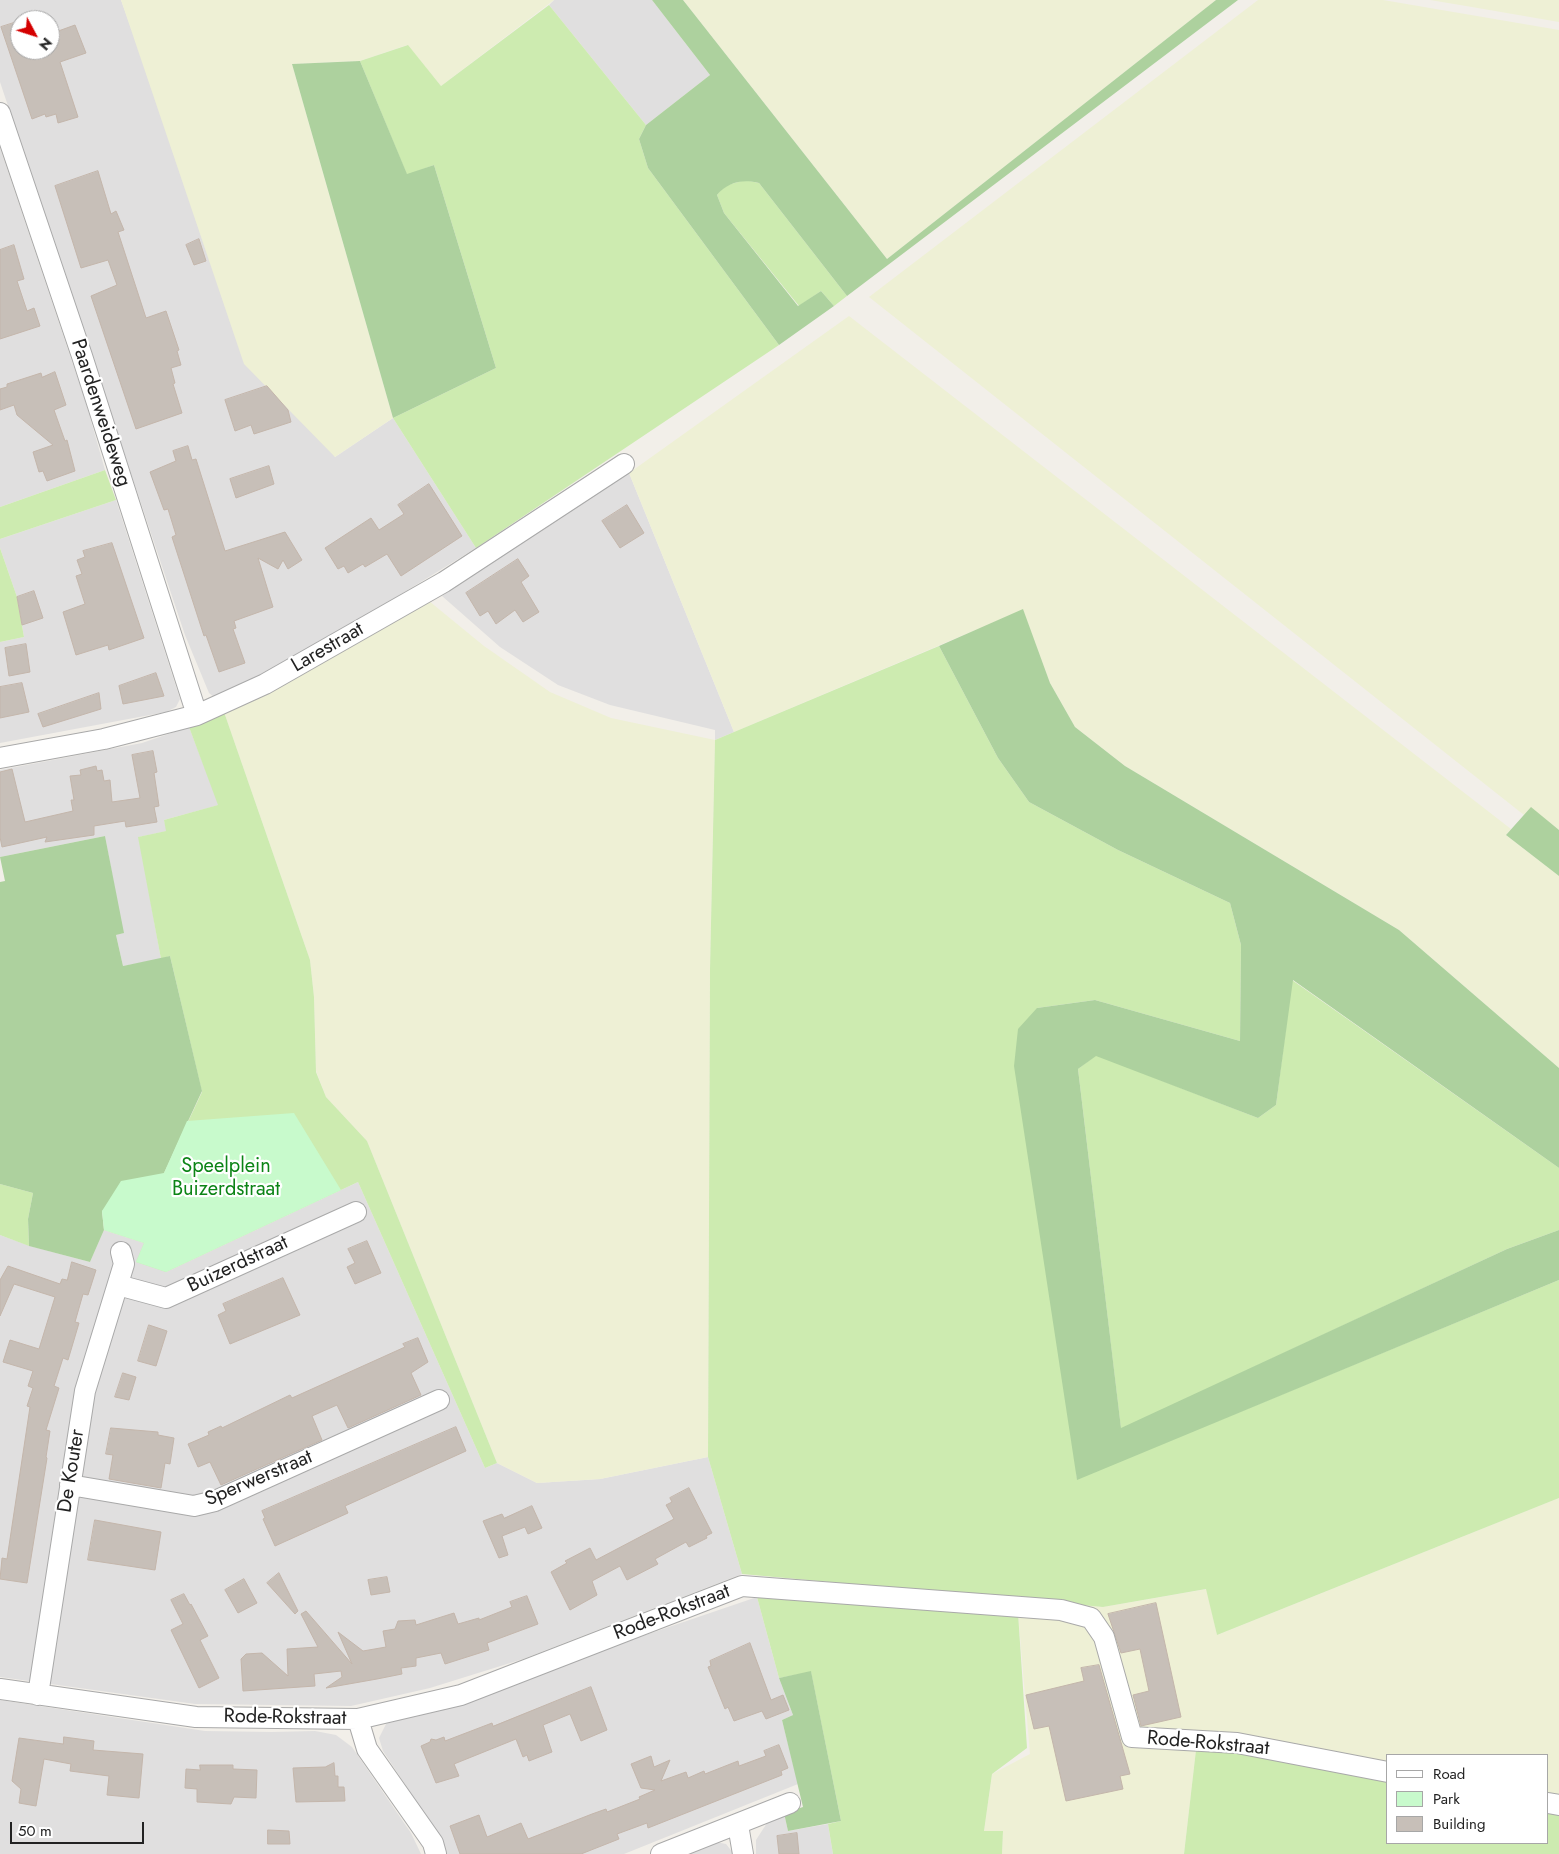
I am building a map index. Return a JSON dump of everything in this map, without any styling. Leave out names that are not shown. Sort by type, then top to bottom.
[{"type":"street","name":"Paardenweideweg","points":[[0,113],[82,356],[197,714]]},
{"type":"street","name":"Larestraat","points":[[0,758],[104,739],[197,714],[265,684],[444,582],[624,464]]},
{"type":"street","name":"Buizerdstraat","points":[[118,1285],[166,1298],[356,1212]]},
{"type":"street","name":"De Kouter","points":[[38,1695],[85,1391],[124,1264],[121,1252]]},
{"type":"street","name":"Sperwerstraat","points":[[70,1485],[194,1506],[215,1501],[439,1400]]},
{"type":"street","name":"Rode-Rokstraat","points":[[0,1688],[196,1718],[358,1719],[461,1695],[742,1586],[1061,1610],[1091,1618],[1104,1637],[1132,1737],[1237,1743],[1386,1772]]},
{"type":"street","points":[[358,1719],[367,1749],[433,1843],[436,1854]]},
{"type":"street","points":[[661,1854],[790,1803]]},
{"type":"street","points":[[738,1825],[743,1854]]},
{"type":"shaded area","points":[[0,0],[121,0],[145,66],[335,457],[393,418],[476,548],[320,644],[236,690],[215,698],[209,693],[185,635],[0,82]]},
{"type":"shaded area","points":[[554,0],[652,0],[710,75],[646,125],[549,5]]},
{"type":"shaded area","points":[[0,148],[85,400],[105,470],[0,507]]},
{"type":"shaded area","points":[[629,473],[734,732],[715,740],[715,730],[610,705],[558,685],[500,647],[442,596]]},
{"type":"shaded area","points":[[116,500],[180,699],[176,707],[166,712],[0,743],[0,642],[24,637],[17,597],[0,548],[0,539]]},
{"type":"shaded area","points":[[189,727],[219,805],[164,820],[167,831],[139,837],[161,959],[123,966],[116,935],[123,933],[105,836],[0,857],[0,770],[142,743]]},
{"type":"shaded area","points":[[358,1182],[485,1468],[497,1463],[537,1483],[600,1479],[708,1457],[742,1574],[523,1659],[430,1688],[351,1706],[195,1704],[0,1677],[0,1235],[30,1246],[90,1262],[104,1230],[144,1243],[166,1272]]},
{"type":"shaded area","points":[[757,1597],[779,1678],[793,1715],[782,1720],[798,1784],[624,1854],[445,1854],[436,1831],[383,1751],[379,1738],[386,1724],[397,1717],[459,1706],[619,1644]]},
{"type":"shaded area","points":[[0,1700],[205,1731],[315,1731],[336,1735],[352,1747],[411,1833],[421,1854],[0,1854]]},
{"type":"shaded area","points":[[784,1813],[788,1831],[828,1824],[833,1854],[756,1854],[756,1840],[767,1823]]},
{"type":"shaded area","points":[[716,1842],[726,1844],[734,1854],[685,1854]]},
{"type":"green space","points":[[121,0],[554,0],[441,86],[407,45],[360,61],[292,64],[393,418],[335,457],[244,364]]},
{"type":"green space","points":[[652,0],[683,0],[887,259],[1216,0],[1238,0],[847,296],[759,183],[747,181],[731,184],[726,187],[717,195],[724,213],[798,306],[821,291],[834,306],[779,345],[648,168],[639,139],[646,125],[710,75]]},
{"type":"green space","points":[[683,0],[1216,0],[887,259]]},
{"type":"green space","points":[[1258,0],[1383,0],[1559,30],[1559,830],[1531,808],[1524,815],[869,297]]},
{"type":"green space","points":[[1430,0],[1559,0],[1559,22],[1472,7]]},
{"type":"green space","points":[[549,5],[646,125],[639,139],[648,168],[779,345],[476,548],[393,418],[496,368],[434,165],[407,175],[360,61],[408,45],[441,86]]},
{"type":"green space","points":[[360,61],[407,174],[434,165],[496,368],[393,418],[292,64]]},
{"type":"green space","points":[[745,180],[759,183],[847,296],[834,306],[821,291],[799,306],[724,213],[717,195],[724,186]]},
{"type":"green space","points":[[849,316],[1511,829],[1506,835],[1559,876],[1559,1068],[1399,930],[1125,766],[1075,727],[1050,683],[1023,610],[734,732],[629,473]]},
{"type":"green space","points":[[105,470],[116,500],[0,539],[0,507]]},
{"type":"green space","points":[[0,548],[17,597],[24,637],[0,642]]},
{"type":"green space","points":[[429,601],[484,646],[550,692],[611,718],[715,740],[710,969],[708,1457],[600,1479],[537,1483],[497,1463],[367,1141],[326,1097],[316,1071],[314,997],[310,960],[224,712]]},
{"type":"green space","points":[[1023,609],[1050,683],[1075,727],[1125,766],[1399,930],[1559,1068],[1559,1168],[1293,980],[1276,1105],[1258,1118],[1096,1056],[1078,1069],[1121,1428],[1507,1249],[1559,1230],[1559,1280],[1077,1480],[1014,1066],[1018,1029],[1037,1008],[1095,1000],[1240,1041],[1241,945],[1230,903],[1118,850],[1029,802],[998,758],[939,646]]},
{"type":"green space","points":[[939,646],[998,758],[1029,802],[1118,850],[1230,903],[1241,945],[1240,1041],[1095,1000],[1037,1008],[1077,1479],[1559,1280],[1559,1498],[1217,1635],[1206,1589],[1103,1607],[742,1574],[708,1457],[710,969],[715,740]]},
{"type":"green space","points":[[224,712],[310,960],[314,997],[316,1072],[326,1097],[367,1141],[497,1463],[485,1468],[358,1182],[166,1272],[136,1262],[144,1243],[104,1230],[121,1181],[164,1173],[202,1092],[170,956],[161,959],[138,837],[166,831],[164,820],[218,805],[189,727]]},
{"type":"green space","points":[[1531,807],[1559,830],[1559,876],[1506,835]]},
{"type":"green space","points":[[105,836],[124,933],[116,935],[123,966],[170,956],[202,1091],[164,1173],[102,1211],[104,1230],[90,1262],[29,1246],[28,1219],[33,1193],[0,1184],[0,882],[5,881],[0,857]]},
{"type":"green space","points":[[1292,980],[1559,1168],[1559,1230],[1507,1249],[1121,1429],[1078,1069],[1096,1055],[1258,1118],[1276,1105]]},
{"type":"green space","name":"Speelplein Buizerdstraat","points":[[294,1113],[341,1190],[166,1272],[136,1262],[144,1243],[104,1230],[102,1211],[121,1181],[164,1173],[187,1121]]},
{"type":"green space","points":[[0,1184],[33,1193],[28,1219],[29,1246],[0,1235]]},
{"type":"green space","points":[[1559,1498],[1559,1799],[1549,1796],[1549,1754],[1386,1754],[1386,1766],[1196,1750],[1184,1854],[1002,1854],[1003,1831],[984,1831],[992,1774],[1030,1754],[1018,1613],[1020,1599],[1103,1607],[1207,1589],[1217,1635]]},
{"type":"green space","points":[[757,1597],[1018,1613],[1027,1748],[992,1774],[984,1831],[1003,1831],[1002,1854],[833,1854],[828,1824],[841,1821],[811,1672],[779,1678]]},
{"type":"green space","points":[[811,1671],[841,1821],[788,1831],[784,1813],[803,1807],[782,1720],[793,1715],[779,1678]]},
{"type":"green space","points":[[1227,1749],[1386,1777],[1386,1844],[1549,1844],[1549,1812],[1559,1814],[1559,1854],[1184,1854],[1196,1750]]},
{"type":"building","points":[[10,24],[10,54],[1,27]]},
{"type":"building","points":[[75,25],[86,53],[60,62],[78,117],[58,123],[56,114],[46,117],[45,114],[32,119],[12,60],[60,60],[60,30]]},
{"type":"building","points":[[98,171],[111,214],[116,211],[124,230],[118,232],[146,318],[166,311],[179,350],[177,351],[181,365],[171,368],[175,383],[173,384],[182,413],[136,429],[91,296],[117,285],[108,260],[81,268],[55,186]]},
{"type":"building","points":[[199,239],[206,261],[194,265],[186,245]]},
{"type":"building","points":[[14,245],[24,279],[17,281],[27,311],[34,308],[40,326],[0,339],[0,250]]},
{"type":"building","points":[[55,372],[66,405],[54,410],[65,441],[67,440],[75,471],[47,481],[43,471],[39,472],[33,452],[53,445],[17,415],[14,405],[0,410],[0,389],[7,387],[7,384],[41,373],[42,377]]},
{"type":"building","points":[[267,386],[288,410],[291,422],[254,434],[251,425],[235,431],[225,400]]},
{"type":"building","points":[[188,446],[192,460],[196,459],[225,551],[285,532],[302,560],[288,569],[283,560],[278,569],[258,558],[273,607],[234,621],[236,628],[233,629],[245,663],[219,672],[206,635],[204,636],[172,537],[176,535],[168,509],[164,510],[150,472],[176,461],[173,451]]},
{"type":"building","points":[[269,466],[274,484],[236,498],[230,479]]},
{"type":"building","points":[[429,484],[462,536],[401,576],[387,554],[365,567],[363,564],[348,573],[344,566],[338,569],[325,548],[371,518],[379,530],[404,514],[398,505]]},
{"type":"building","points":[[627,505],[644,533],[620,548],[602,521]]},
{"type":"building","points":[[112,543],[144,638],[109,650],[108,645],[76,655],[63,612],[85,604],[76,576],[82,574],[77,560],[85,557],[83,551]]},
{"type":"building","points":[[518,559],[529,576],[521,582],[539,612],[523,622],[515,610],[496,624],[488,611],[480,616],[466,593]]},
{"type":"building","points":[[34,591],[43,618],[22,625],[17,597]]},
{"type":"building","points":[[26,644],[30,672],[9,676],[5,648]]},
{"type":"building","points":[[156,673],[164,696],[123,704],[119,686]]},
{"type":"building","points":[[22,683],[29,712],[0,718],[0,687]]},
{"type":"building","points":[[99,693],[101,709],[43,727],[38,714]]},
{"type":"building","points":[[153,751],[157,772],[154,773],[159,806],[154,807],[157,822],[126,827],[125,821],[94,826],[94,835],[45,842],[47,837],[2,847],[0,837],[0,772],[12,769],[25,822],[73,811],[71,800],[74,800],[70,776],[81,775],[80,770],[96,766],[97,771],[102,770],[104,781],[110,780],[112,802],[140,798],[132,755]]},
{"type":"building","points":[[367,1241],[381,1273],[355,1284],[347,1267],[355,1263],[348,1249]]},
{"type":"building","points":[[72,1262],[96,1270],[88,1295],[83,1294],[75,1322],[79,1323],[68,1360],[63,1358],[54,1386],[59,1388],[46,1430],[50,1431],[47,1458],[27,1583],[0,1579],[2,1558],[7,1559],[30,1407],[27,1406],[33,1388],[28,1386],[33,1371],[3,1362],[10,1340],[39,1349],[55,1297],[14,1284],[0,1316],[0,1280],[8,1266],[60,1284],[62,1279],[67,1280]]},
{"type":"building","points":[[283,1278],[300,1315],[230,1344],[218,1315],[226,1311],[223,1304]]},
{"type":"building","points":[[149,1325],[167,1331],[156,1366],[138,1361]]},
{"type":"building","points":[[418,1338],[428,1362],[411,1373],[421,1395],[348,1428],[337,1405],[312,1416],[322,1440],[221,1485],[210,1462],[198,1467],[188,1444],[209,1435],[208,1432],[221,1426],[222,1428],[290,1395],[292,1398],[405,1347],[403,1344]]},
{"type":"building","points":[[123,1373],[136,1377],[129,1400],[115,1397]]},
{"type":"building","points":[[456,1427],[466,1451],[345,1506],[348,1513],[275,1546],[263,1519],[265,1518],[262,1511]]},
{"type":"building","points":[[111,1428],[158,1432],[158,1435],[174,1438],[170,1464],[165,1463],[161,1488],[109,1479],[113,1455],[106,1454]]},
{"type":"building","points":[[689,1488],[712,1533],[706,1536],[707,1538],[689,1547],[686,1542],[655,1559],[658,1564],[627,1580],[620,1566],[592,1581],[597,1595],[570,1610],[551,1572],[567,1563],[565,1561],[590,1548],[596,1560],[674,1519],[666,1505],[672,1502],[670,1498]]},
{"type":"building","points":[[532,1506],[542,1528],[528,1534],[525,1527],[502,1536],[508,1555],[499,1558],[483,1521],[502,1514],[504,1518]]},
{"type":"building","points":[[95,1520],[161,1532],[155,1570],[88,1560]]},
{"type":"building","points":[[279,1573],[298,1611],[295,1614],[267,1583]]},
{"type":"building","points":[[387,1577],[390,1592],[371,1595],[368,1580]]},
{"type":"building","points":[[244,1579],[257,1603],[238,1613],[225,1590]]},
{"type":"building","points":[[184,1594],[208,1636],[200,1640],[219,1678],[199,1688],[171,1630],[183,1624],[171,1600]]},
{"type":"building","points":[[527,1596],[538,1624],[487,1643],[489,1650],[445,1664],[441,1653],[416,1658],[416,1666],[401,1668],[402,1674],[326,1688],[342,1677],[341,1671],[314,1674],[315,1686],[243,1691],[241,1659],[246,1654],[262,1653],[288,1676],[287,1649],[318,1647],[301,1614],[306,1611],[352,1664],[338,1632],[363,1651],[386,1647],[383,1631],[395,1629],[398,1621],[415,1620],[416,1625],[454,1613],[458,1624],[479,1618],[479,1620],[512,1607],[510,1602]]},
{"type":"building","points":[[1156,1603],[1181,1717],[1141,1726],[1133,1695],[1149,1691],[1140,1649],[1121,1653],[1108,1614]]},
{"type":"building","points":[[750,1643],[771,1700],[783,1695],[789,1710],[766,1719],[762,1711],[734,1721],[728,1707],[725,1709],[708,1667],[711,1666],[710,1661]]},
{"type":"building","points":[[1099,1665],[1130,1774],[1120,1776],[1123,1789],[1066,1801],[1049,1726],[1034,1729],[1026,1695],[1084,1681],[1081,1668]]},
{"type":"building","points":[[591,1687],[607,1730],[581,1741],[570,1714],[543,1725],[552,1752],[529,1761],[527,1755],[523,1757],[516,1739],[454,1764],[459,1776],[436,1783],[421,1746],[430,1742],[431,1739],[436,1740],[444,1737],[445,1741],[492,1723],[493,1726]]},
{"type":"building","points":[[64,1737],[94,1741],[93,1750],[143,1754],[139,1798],[107,1795],[109,1776],[70,1771],[71,1764],[44,1759],[36,1806],[19,1803],[21,1789],[12,1781],[19,1738],[63,1744]]},
{"type":"building","points":[[779,1745],[788,1768],[781,1771],[782,1775],[648,1828],[647,1823],[617,1834],[619,1839],[581,1854],[460,1854],[450,1826],[479,1815],[487,1837],[521,1823],[528,1839],[606,1809],[607,1812],[640,1799],[639,1797],[655,1790],[641,1788],[631,1764],[651,1756],[654,1767],[670,1760],[661,1781],[686,1772],[688,1778],[704,1771],[705,1774],[738,1761],[739,1766],[766,1756],[764,1751]]},
{"type":"building","points":[[334,1763],[335,1776],[338,1776],[338,1787],[344,1787],[345,1801],[296,1802],[293,1768],[325,1767]]},
{"type":"building","points":[[200,1765],[233,1765],[233,1769],[257,1770],[256,1798],[234,1797],[231,1804],[197,1802],[197,1789],[185,1788],[186,1769],[200,1770]]},
{"type":"building","points":[[268,1830],[289,1831],[290,1844],[268,1844]]},
{"type":"building","points":[[797,1833],[799,1854],[779,1854],[777,1836]]}]
